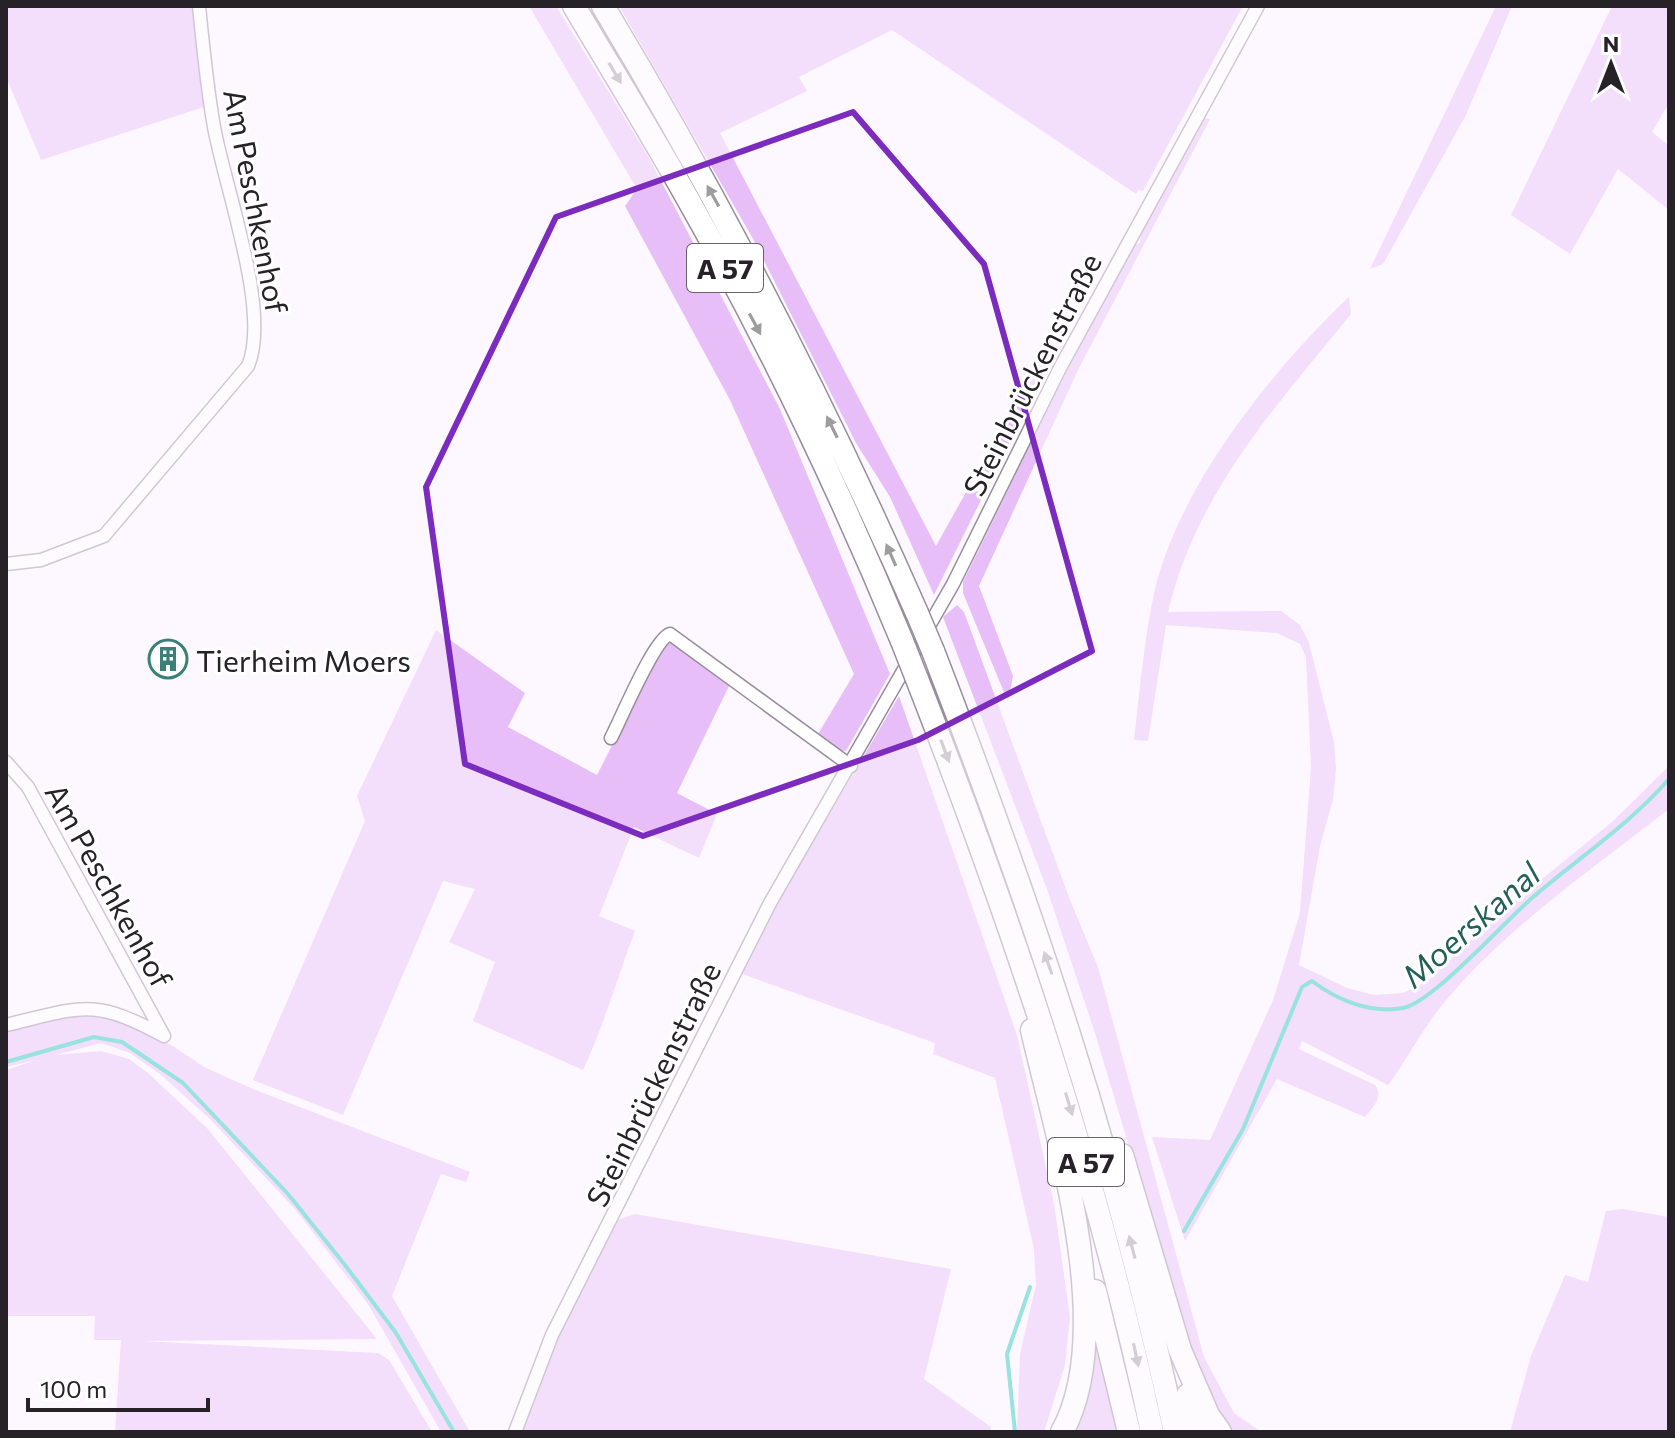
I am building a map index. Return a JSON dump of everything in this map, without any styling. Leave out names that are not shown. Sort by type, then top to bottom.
[{"type":"highway","name":"A 57","points":[[574,6],[694,209],[767,345],[860,539],[902,641],[1050,1041],[1083,1150],[1130,1329],[1152,1432]]},
{"type":"highway","name":"A 57","points":[[603,6],[713,195],[786,332],[933,651],[1011,853],[1072,1037],[1152,1325],[1175,1432]]},
{"type":"highway","points":[[998,898],[1004,932],[1030,1019],[1067,1190],[1129,1432]]},
{"type":"highway","points":[[1072,1037],[1104,1096],[1180,1350],[1197,1432]]},
{"type":"highway","points":[[1062,1432],[1082,1374],[1087,1314],[1067,1190]]},
{"type":"highway","points":[[1180,1350],[1208,1415],[1220,1432]]},
{"type":"street","name":"Am Peschkenhof","points":[[6,564],[41,560],[104,536],[248,366],[255,350],[255,315],[214,130],[199,6]]},
{"type":"street","name":"Steinbrückenstraße","points":[[515,1432],[552,1335],[770,903],[953,584],[1060,368],[1258,6]]},
{"type":"street","points":[[611,738],[662,637],[670,634],[851,766]]},
{"type":"street","name":"Am Peschkenhof","points":[[6,762],[28,787],[164,1036],[130,1018],[84,1007],[6,1025]]},
{"type":"highlighted area","points":[[853,112],[984,264],[1092,651],[918,740],[643,836],[465,764],[426,487],[556,217]]},
{"type":"shaded area","points":[[6,6],[195,6],[207,106],[41,160],[6,77]]},
{"type":"shaded area","points":[[529,6],[556,6],[648,156],[780,409],[890,674],[846,751],[837,750],[815,732],[818,734],[854,674],[730,400],[625,206],[637,189]]},
{"type":"shaded area","points":[[619,6],[1243,6],[1143,191],[1138,190],[1136,194],[892,30],[799,77],[807,91],[720,133],[936,546],[970,485],[983,496],[934,595],[890,497],[856,443],[752,237]]},
{"type":"shaded area","points":[[1496,6],[1512,6],[1466,115],[1383,264],[1370,269]]},
{"type":"shaded area","points":[[1612,6],[1669,6],[1669,103],[1652,132],[1669,146],[1669,210],[1618,169],[1570,254],[1511,215]]},
{"type":"shaded area","points":[[1202,118],[1210,119],[1079,368],[979,586],[1013,676],[1008,702],[963,593],[963,582],[1069,366],[1134,245],[1140,243],[1141,230]]},
{"type":"shaded area","points":[[1349,297],[1351,314],[1267,418],[1219,489],[1181,568],[1168,612],[1281,611],[1300,625],[1309,643],[1334,742],[1336,769],[1333,800],[1320,846],[1299,965],[1347,988],[1374,995],[1403,993],[1427,982],[1492,920],[1612,822],[1669,766],[1669,809],[1548,903],[1490,954],[1439,1009],[1388,1085],[1302,1041],[1299,1049],[1375,1085],[1378,1094],[1376,1102],[1365,1117],[1277,1079],[1185,1241],[1152,1137],[1210,1140],[1273,1000],[1300,913],[1311,767],[1306,657],[1300,644],[1277,633],[1166,625],[1148,741],[1134,740],[1148,626],[1155,589],[1168,549],[1185,509],[1208,469],[1261,394]]},
{"type":"shaded area","points":[[1037,359],[1047,368],[993,475],[979,468]]},
{"type":"shaded area","points":[[957,605],[964,612],[1070,900],[1098,967],[1204,1357],[1234,1413],[1261,1432],[1240,1432],[1229,1427],[1213,1407],[1198,1377],[1095,1033],[1047,889],[943,617]]},
{"type":"shaded area","points":[[436,630],[525,693],[508,727],[597,775],[664,643],[671,640],[730,684],[677,793],[717,814],[699,858],[634,827],[599,916],[635,931],[583,1070],[473,1021],[495,962],[449,942],[475,889],[443,881],[343,1115],[253,1080],[365,821],[357,796]]},
{"type":"shaded area","points":[[899,696],[1017,1035],[1054,1204],[1070,1317],[1065,1365],[1044,1432],[1017,1432],[1020,1354],[1036,1285],[1034,1249],[995,1078],[933,1054],[935,1043],[742,974],[779,900]]},
{"type":"shaded area","points":[[102,1011],[173,1046],[204,1067],[253,1089],[470,1172],[466,1182],[441,1174],[392,1296],[470,1432],[441,1432],[368,1304],[295,1209],[211,1120],[160,1074],[130,1053],[101,1043],[56,1055],[101,1051],[129,1059],[148,1073],[207,1128],[377,1339],[142,1341],[378,1353],[389,1360],[432,1432],[115,1432],[121,1340],[94,1340],[95,1316],[6,1316],[6,1070],[36,1060],[6,1067],[6,1027]]},
{"type":"shaded area","points":[[1623,1209],[1669,1217],[1669,1432],[1510,1432],[1531,1356],[1565,1275],[1588,1282],[1606,1211]]},
{"type":"shaded area","points":[[635,1214],[951,1269],[924,1379],[991,1427],[991,1432],[519,1432],[556,1338],[617,1220]]},
{"type":"shaded area","points":[[1092,1323],[1119,1432],[1066,1432]]},
{"type":"waterway","name":"Moerskanal","points":[[1184,1231],[1243,1129],[1302,987],[1312,981],[1354,1004],[1378,1009],[1403,1008],[1416,1003],[1450,977],[1532,898],[1637,812],[1669,779]]},
{"type":"waterway","points":[[6,1062],[94,1037],[122,1042],[183,1083],[288,1194],[345,1265],[396,1333],[454,1432]]},
{"type":"waterway","name":"Moerskanal","points":[[1015,1432],[1007,1354],[1030,1287]]},
{"type":"place","name":"Tierheim Moers","points":[[168,659]]}]
